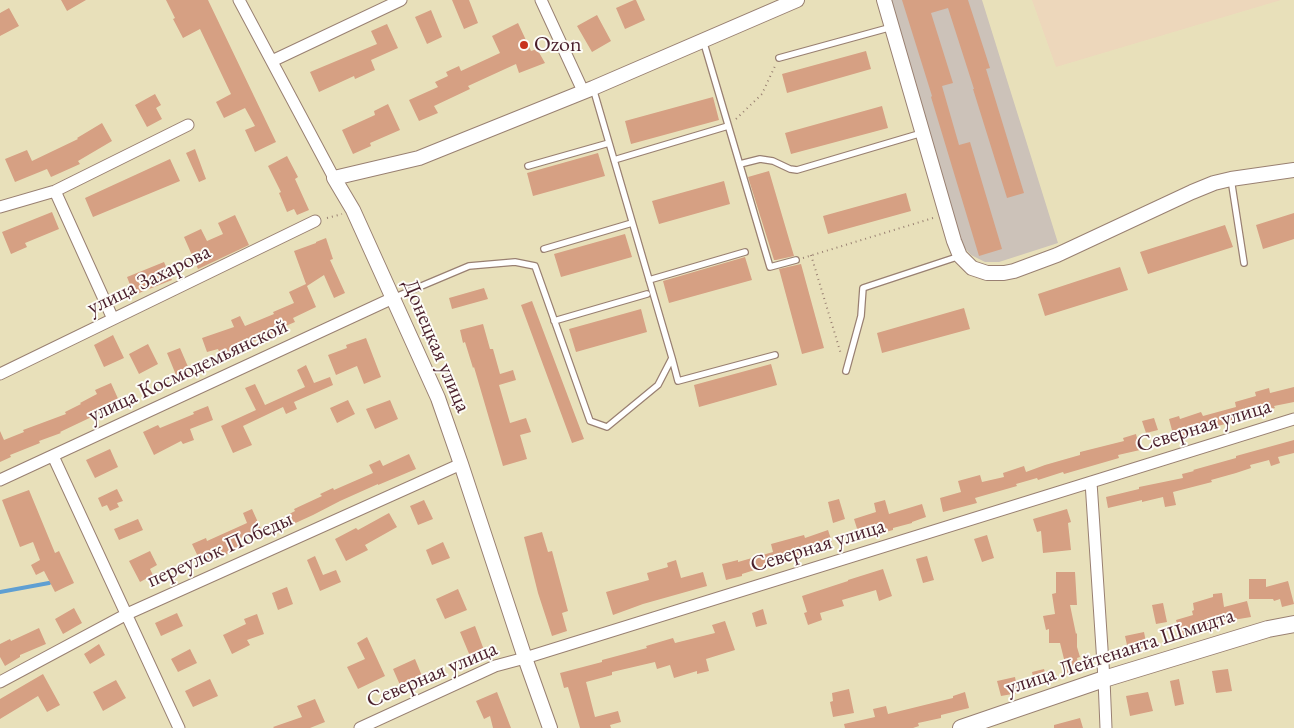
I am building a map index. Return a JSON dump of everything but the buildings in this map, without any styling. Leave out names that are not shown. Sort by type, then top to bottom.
[{"type":"main road","name":"улица Лейтенанта Шмидта","points":[[960,728],[1104,679],[1268,629],[1294,624]]},
{"type":"street","name":"Донецкая улица","points":[[239,0],[334,178],[354,210],[438,398],[462,464],[525,658],[550,728]]},
{"type":"street","points":[[272,61],[401,0]]},
{"type":"street","points":[[541,0],[588,90]]},
{"type":"street","points":[[334,178],[419,158],[588,90],[797,0]]},
{"type":"street","points":[[884,0],[946,214],[960,256],[972,268],[987,273],[1014,271],[1057,255],[1214,183],[1294,170]]},
{"type":"street","points":[[0,207],[55,191],[188,125]]},
{"type":"street","points":[[55,191],[113,319]]},
{"type":"street","name":"улица Захарова","points":[[0,374],[315,222]]},
{"type":"street","name":"улица Космодемьянской","points":[[0,480],[393,298]]},
{"type":"street","name":"Северная улица","points":[[360,728],[495,666],[1294,418]]},
{"type":"street","points":[[53,456],[179,728]]},
{"type":"street","name":"переулок Победы","points":[[0,682],[127,614],[462,464]]},
{"type":"street","points":[[1091,482],[1106,728]]},
{"type":"lane","points":[[779,58],[892,27]]},
{"type":"lane","points":[[703,40],[770,267],[796,260]]},
{"type":"lane","points":[[588,90],[609,143],[678,381],[774,355]]},
{"type":"lane","points":[[614,160],[728,126]]},
{"type":"lane","points":[[740,164],[760,159],[773,161],[790,169],[797,170],[923,133]]},
{"type":"lane","points":[[528,166],[609,143]]},
{"type":"lane","points":[[1231,179],[1244,263]]},
{"type":"lane","points":[[544,249],[632,223]]},
{"type":"lane","points":[[649,280],[745,252]]},
{"type":"lane","points":[[846,371],[861,316],[863,288],[960,256]]},
{"type":"lane","points":[[393,298],[469,266],[514,262],[535,266],[590,421],[607,428],[658,385],[672,358]]},
{"type":"lane","points":[[554,321],[646,294]]},
{"type":"path","points":[[728,126],[762,94],[779,58]]},
{"type":"path","points":[[315,222],[354,210]]},
{"type":"path","points":[[796,260],[946,214]]},
{"type":"path","points":[[811,255],[846,371]]},
{"type":"shaded area","points":[[890,0],[982,0],[1058,243],[999,262],[985,262],[971,255],[962,245]]},
{"type":"shaded area","points":[[1032,0],[1281,0],[1056,67]]},
{"type":"waterway","points":[[0,592],[49,583]]},
{"type":"place","name":"Ozon","points":[[524,45]]}]
